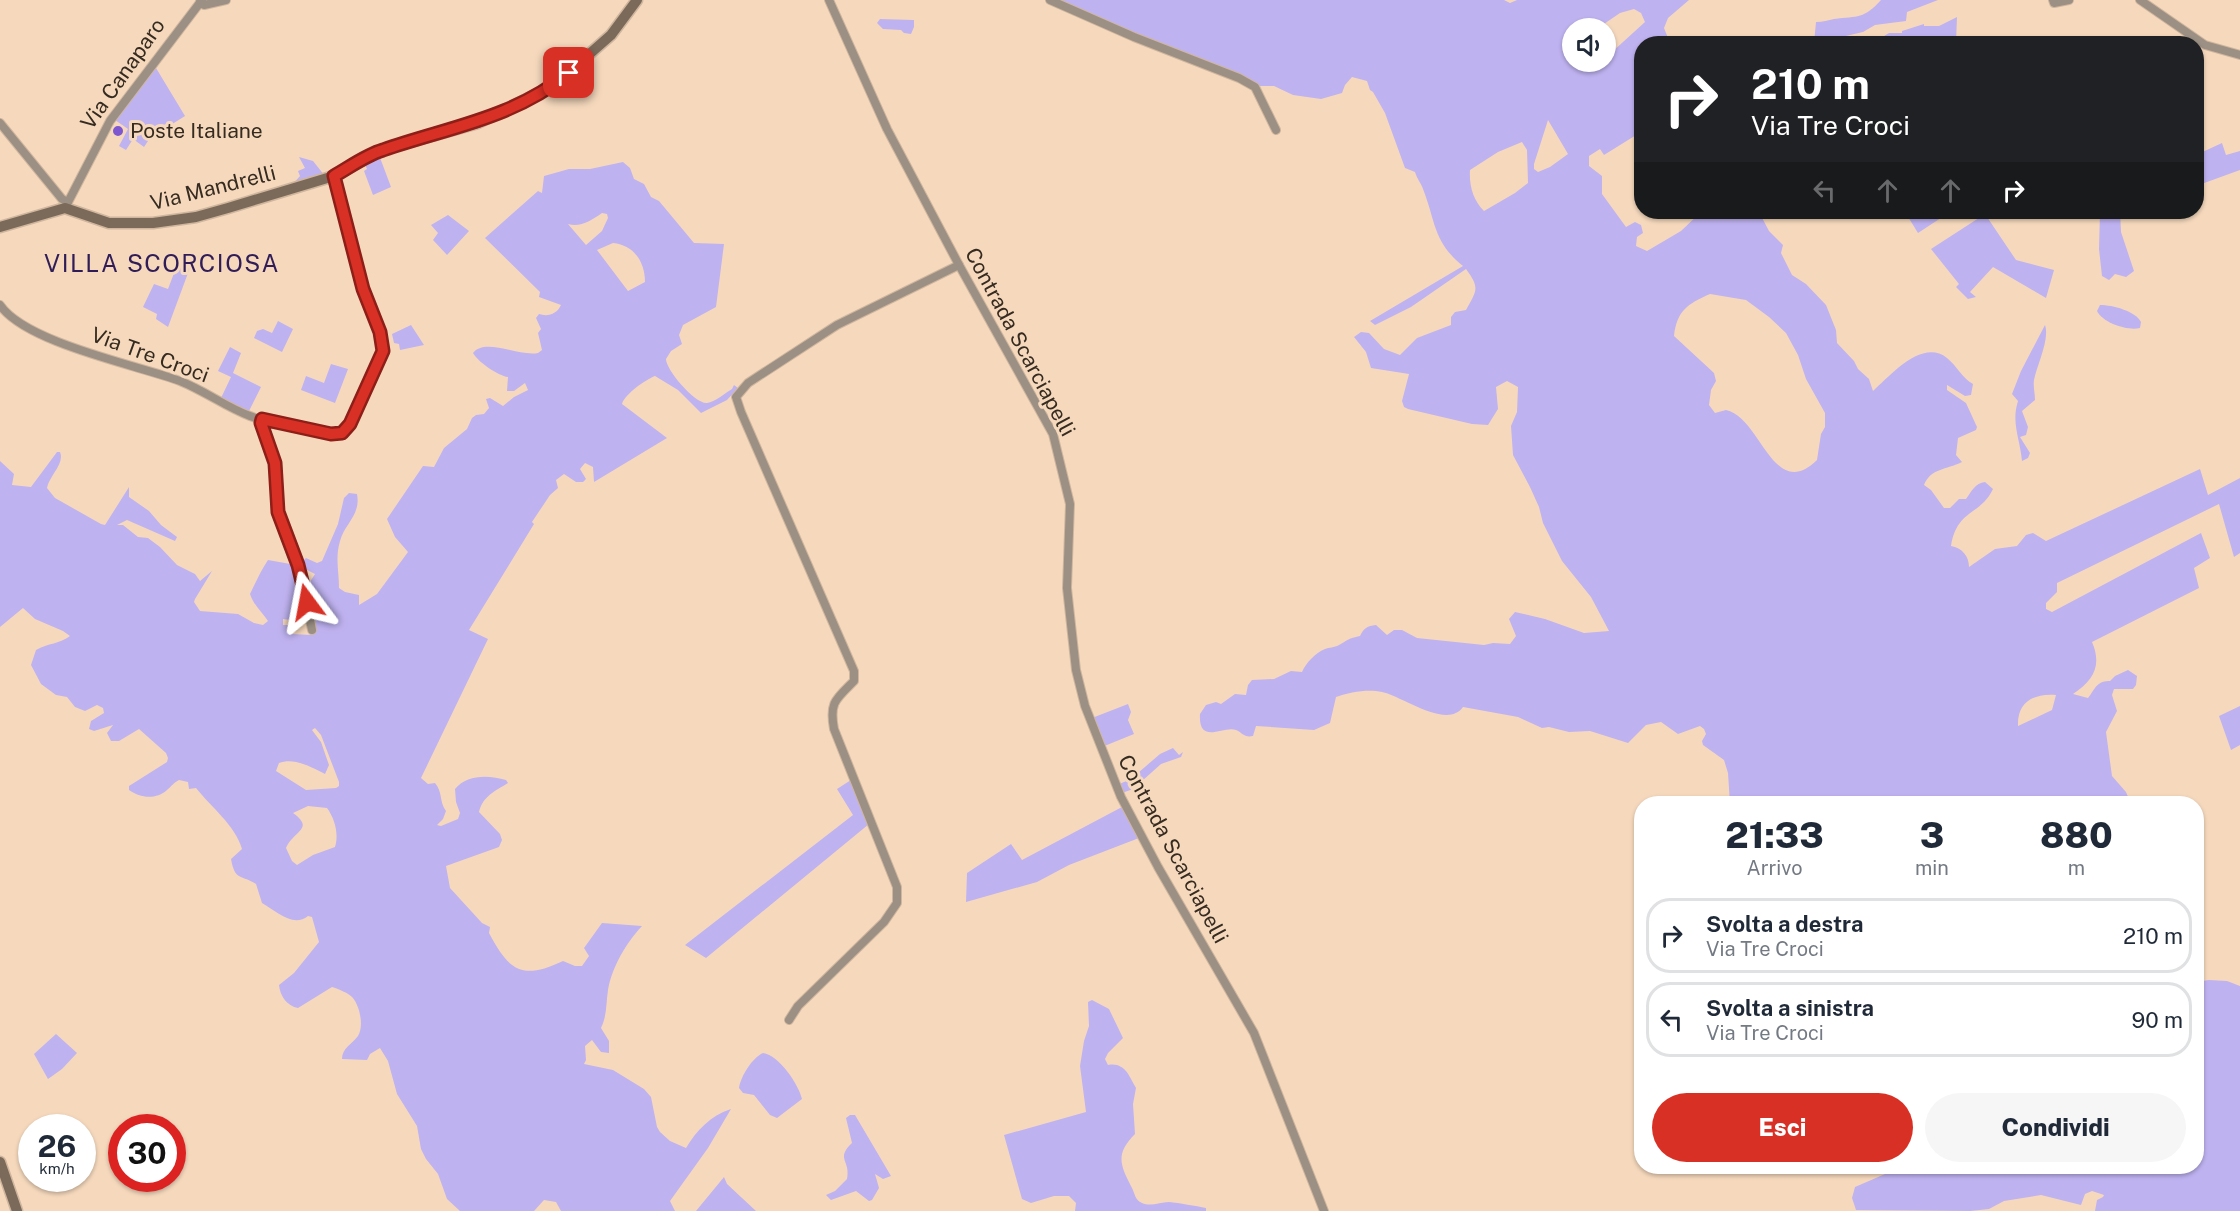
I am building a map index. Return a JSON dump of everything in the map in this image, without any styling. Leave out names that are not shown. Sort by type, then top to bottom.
[{"type":"street","name":"Via Canaparo","points":[[67,205],[110,121],[201,1],[204,5],[226,0]]},
{"type":"street","name":"Via Mandrelli","points":[[67,205],[109,223],[153,224],[195,217],[334,176],[381,150],[478,123],[553,86],[611,35],[637,0]]},
{"type":"street","name":"Contrada Scarciapelli","points":[[829,0],[887,129],[1053,434],[1070,504],[1067,588],[1078,687],[1112,779],[1158,867],[1254,1033],[1324,1211]]},
{"type":"street","points":[[1050,0],[1134,37],[1239,78],[1255,87],[1276,130]]},
{"type":"street","points":[[2053,0],[2054,3],[2059,3],[2069,0]]},
{"type":"street","points":[[2139,0],[2192,36]]},
{"type":"street","points":[[2204,44],[2240,55]]},
{"type":"street","points":[[0,123],[67,205],[0,227]]},
{"type":"street","name":"Via Tre Croci","points":[[0,305],[17,321],[52,338],[114,361],[182,382],[248,415],[331,434],[342,433],[350,424],[383,351],[380,332],[363,289],[334,176]]},
{"type":"street","points":[[789,1020],[798,1006],[884,922],[897,903],[897,887],[834,729],[831,711],[835,699],[854,681],[854,671],[736,397],[748,383],[837,325],[959,265]]},
{"type":"street","points":[[262,419],[261,423],[275,463],[278,512],[298,565],[312,630]]},
{"type":"street","points":[[0,1162],[17,1211]]},
{"type":"shaded area","points":[[1055,0],[1504,0],[1510,3],[1517,0],[1689,0],[1668,18],[1664,28],[1667,36],[1634,36],[1634,136],[1604,155],[1600,149],[1589,156],[1589,166],[1602,176],[1602,194],[1626,227],[1635,222],[1641,225],[1643,233],[1637,237],[1636,246],[1647,251],[1681,231],[1694,219],[1763,219],[1769,231],[1783,245],[1781,253],[1792,275],[1806,284],[1826,305],[1836,330],[1837,343],[1869,379],[1873,391],[1907,361],[1917,356],[1937,353],[1951,361],[1973,384],[1971,395],[1965,396],[1947,385],[1947,390],[1966,403],[1977,427],[1976,430],[1958,438],[1956,455],[1962,462],[1935,472],[1924,485],[1931,490],[1944,508],[1950,508],[1959,499],[1966,499],[1979,484],[1985,482],[1993,489],[1982,504],[1963,519],[1954,534],[1951,546],[1964,553],[1969,567],[1995,549],[2017,546],[2026,535],[2033,533],[2046,541],[2200,469],[2208,495],[2240,478],[2240,553],[2234,557],[2219,504],[2057,583],[2057,592],[2046,603],[2046,609],[2052,612],[2201,533],[2210,558],[2194,568],[2199,588],[2092,642],[2096,658],[2094,671],[2086,683],[2073,694],[2088,698],[2099,684],[2110,681],[2128,670],[2137,676],[2133,689],[2114,689],[2112,695],[2117,711],[2106,732],[2112,776],[2128,796],[1729,796],[1728,773],[1724,760],[1703,745],[1702,741],[1706,734],[1700,726],[1678,734],[1661,722],[1646,725],[1628,743],[1590,731],[1569,732],[1549,727],[1542,728],[1518,717],[1463,707],[1456,713],[1446,715],[1436,713],[1377,691],[1359,691],[1336,697],[1330,723],[1314,730],[1256,726],[1253,736],[1246,736],[1231,729],[1207,732],[1203,729],[1200,724],[1200,714],[1206,705],[1216,702],[1221,704],[1235,694],[1246,695],[1248,685],[1252,680],[1274,679],[1291,671],[1302,672],[1308,662],[1318,653],[1360,636],[1364,629],[1370,626],[1376,625],[1387,635],[1394,630],[1402,630],[1417,638],[1484,645],[1510,644],[1516,636],[1509,619],[1515,612],[1545,619],[1584,633],[1609,631],[1591,597],[1562,561],[1543,523],[1530,487],[1513,455],[1511,426],[1517,412],[1518,387],[1507,381],[1496,387],[1498,409],[1488,425],[1472,424],[1408,409],[1404,407],[1402,401],[1409,374],[1371,368],[1366,352],[1354,337],[1361,332],[1369,333],[1384,349],[1400,355],[1417,338],[1451,325],[1451,317],[1455,312],[1466,310],[1475,289],[1466,269],[1411,307],[1375,325],[1370,321],[1463,266],[1453,257],[1441,240],[1422,187],[1415,172],[1405,168],[1385,113],[1367,81],[1352,77],[1342,93],[1321,99],[1293,95],[1274,86],[1258,86],[1129,34]],"holes":[[[1548,120],[1568,154],[1550,167],[1538,172],[1534,169]],[[1522,142],[1527,150],[1528,183],[1484,211],[1472,192],[1470,170],[1498,152]],[[1710,294],[1746,300],[1786,333],[1798,355],[1806,379],[1825,413],[1825,427],[1821,434],[1817,460],[1802,470],[1789,471],[1778,465],[1738,416],[1726,410],[1715,413],[1709,405],[1711,390],[1716,381],[1714,373],[1674,336],[1681,314],[1695,301]],[[2056,695],[2052,710],[2018,726],[2020,711],[2028,701],[2041,696]]]},
{"type":"shaded area","points":[[1881,0],[1938,0],[1907,12],[1906,21],[1875,25],[1863,32],[1846,36],[1815,36],[1816,22],[1865,14]]},
{"type":"shaded area","points":[[1957,17],[1956,36],[1884,36],[1889,33],[1902,33],[1902,31],[1924,24],[1924,26],[1939,26]]},
{"type":"shaded area","points":[[880,19],[914,20],[914,27],[911,34],[901,30],[883,29],[877,23]]},
{"type":"shaded area","points":[[156,68],[185,116],[150,138],[144,147],[133,139],[126,150],[119,146],[128,129],[115,120]]},
{"type":"shaded area","points":[[2222,143],[2226,155],[2240,151],[2240,170],[2204,183],[2204,151]]},
{"type":"shaded area","points":[[379,155],[391,187],[373,195],[364,171],[367,169],[364,162]]},
{"type":"shaded area","points":[[299,157],[313,161],[325,176],[292,185],[300,176],[298,171],[305,168]]},
{"type":"shaded area","points":[[623,162],[630,168],[634,179],[644,184],[651,197],[659,201],[694,243],[724,244],[716,307],[683,325],[679,335],[682,344],[671,351],[666,359],[671,371],[682,386],[702,402],[713,401],[732,389],[734,385],[738,388],[727,400],[701,413],[678,390],[655,376],[651,378],[631,392],[622,404],[667,438],[594,482],[593,467],[585,463],[580,469],[586,479],[583,482],[576,482],[564,474],[556,480],[558,488],[550,495],[532,522],[534,524],[469,630],[488,639],[421,778],[428,784],[435,783],[439,790],[446,811],[443,819],[437,825],[441,826],[458,819],[460,813],[455,789],[460,784],[479,777],[493,777],[506,780],[508,783],[487,798],[479,812],[500,834],[502,840],[499,847],[446,866],[450,888],[482,923],[490,927],[489,933],[496,946],[510,963],[526,971],[549,967],[563,961],[582,966],[589,956],[584,948],[602,923],[642,926],[620,956],[610,981],[601,1028],[609,1041],[609,1053],[601,1052],[592,1040],[585,1046],[584,1064],[613,1070],[644,1089],[651,1097],[660,1132],[670,1141],[686,1148],[705,1124],[731,1109],[708,1148],[670,1201],[675,1211],[561,1211],[556,1202],[544,1200],[534,1211],[460,1211],[447,1199],[438,1174],[421,1149],[417,1126],[397,1094],[388,1061],[380,1048],[370,1054],[367,1060],[342,1059],[348,1046],[358,1036],[361,1027],[359,1011],[353,998],[332,987],[298,1008],[287,1003],[283,997],[279,985],[294,973],[319,942],[312,917],[291,919],[262,903],[256,884],[234,871],[231,859],[242,849],[239,840],[196,788],[189,789],[188,782],[179,780],[163,793],[153,797],[138,795],[129,790],[129,786],[167,762],[168,758],[166,753],[139,729],[119,741],[111,741],[107,733],[113,725],[94,731],[89,729],[91,721],[104,713],[103,708],[97,705],[85,711],[75,707],[67,697],[56,695],[41,684],[31,665],[36,650],[70,636],[35,619],[23,608],[0,627],[0,461],[14,474],[12,485],[31,487],[57,452],[60,452],[59,466],[47,488],[55,498],[105,525],[129,487],[129,497],[149,511],[161,525],[177,537],[175,541],[127,520],[117,525],[123,525],[138,537],[148,538],[177,565],[195,574],[200,581],[212,571],[194,602],[200,611],[238,614],[263,625],[268,621],[250,594],[263,569],[268,560],[296,565],[306,622],[283,619],[283,625],[289,625],[287,629],[291,634],[312,635],[314,609],[310,604],[312,594],[308,585],[315,574],[307,570],[302,562],[306,558],[317,563],[322,561],[338,524],[344,498],[349,493],[357,494],[358,501],[355,513],[342,535],[339,547],[337,559],[339,588],[359,595],[359,605],[377,594],[408,552],[395,537],[387,519],[423,466],[434,467],[444,448],[467,429],[472,418],[484,414],[489,408],[486,399],[490,398],[503,406],[528,390],[525,383],[514,391],[507,391],[508,377],[488,368],[473,353],[478,349],[494,347],[538,353],[542,350],[538,333],[541,329],[536,318],[539,314],[555,313],[561,305],[539,297],[540,292],[485,238],[538,191],[542,193],[544,176],[569,169],[590,169]],"holes":[[[602,213],[607,214],[608,218],[602,231],[586,245],[568,224],[590,221]],[[613,243],[627,247],[640,261],[645,282],[628,291],[597,250]],[[315,728],[321,735],[339,782],[336,788],[306,790],[276,771],[279,763],[291,761],[325,774],[329,765],[321,742],[312,730]],[[308,806],[327,808],[336,827],[335,847],[313,855],[297,865],[292,861],[286,848],[303,826],[293,813]]]},
{"type":"shaded area","points":[[448,215],[469,231],[447,255],[433,240],[438,233],[431,225]]},
{"type":"shaded area","points":[[1909,219],[1939,219],[1918,233]]},
{"type":"shaded area","points":[[1977,219],[1988,219],[2016,260],[2054,270],[2046,298],[1993,267],[1970,292],[1976,297],[1968,299],[1956,287],[1959,284],[1931,249]]},
{"type":"shaded area","points":[[2100,219],[2120,219],[2121,232],[2134,271],[2126,277],[2115,274],[2109,280],[2102,276],[2099,249]]},
{"type":"shaded area","points":[[179,260],[191,265],[168,327],[156,319],[157,314],[143,307],[154,284],[168,289]]},
{"type":"shaded area","points":[[2100,305],[2117,307],[2129,312],[2141,322],[2140,328],[2116,325],[2104,319],[2097,311]]},
{"type":"shaded area","points":[[278,321],[293,329],[282,352],[254,338],[257,331],[263,329],[272,333]]},
{"type":"shaded area","points":[[411,325],[424,345],[400,350],[399,344],[394,343],[392,334]]},
{"type":"shaded area","points":[[2045,325],[2045,345],[2034,380],[2035,400],[2022,411],[2028,427],[2026,435],[2020,437],[2030,453],[2028,458],[2022,461],[2015,416],[2018,401],[2012,394],[2021,371]]},
{"type":"shaded area","points":[[230,347],[241,353],[233,373],[261,387],[249,411],[221,398],[231,377],[218,371]]},
{"type":"shaded area","points":[[331,364],[348,369],[335,403],[301,390],[306,376],[324,383]]},
{"type":"shaded area","points":[[1128,704],[1131,712],[1128,720],[1134,734],[1102,747],[1092,718]]},
{"type":"shaded area","points":[[2240,706],[2240,745],[2231,750],[2219,716]]},
{"type":"shaded area","points":[[1173,748],[1179,755],[1183,752],[1181,757],[1161,764],[1133,789],[1122,793],[1117,785],[1131,779],[1160,754]]},
{"type":"shaded area","points":[[851,780],[869,824],[706,958],[685,945],[853,815],[837,789]]},
{"type":"shaded area","points":[[1122,807],[1139,838],[1069,865],[1037,882],[966,902],[967,873],[1011,844],[1022,860]]},
{"type":"shaded area","points":[[2204,981],[2227,981],[2240,986],[2240,1211],[2095,1211],[2097,1200],[2104,1195],[2092,1191],[2085,1194],[2081,1205],[2041,1195],[2004,1201],[1989,1209],[1970,1211],[1856,1210],[1852,1198],[1855,1187],[1885,1174],[2204,1174]]},
{"type":"shaded area","points":[[1092,1000],[1109,1009],[1123,1038],[1108,1053],[1105,1059],[1108,1065],[1122,1068],[1136,1088],[1133,1104],[1135,1134],[1122,1154],[1122,1166],[1135,1197],[1145,1204],[1169,1202],[1206,1208],[1206,1211],[1075,1211],[1076,1203],[1069,1196],[1054,1196],[1031,1203],[1022,1199],[1004,1135],[1086,1112],[1080,1066],[1089,1026],[1088,1002]]},
{"type":"shaded area","points":[[56,1034],[77,1053],[62,1069],[48,1079],[34,1054]]},
{"type":"shaded area","points":[[763,1053],[782,1065],[797,1086],[802,1099],[777,1118],[770,1115],[754,1095],[743,1093],[739,1088],[748,1068]]},
{"type":"shaded area","points":[[855,1115],[891,1176],[883,1179],[875,1174],[879,1188],[869,1201],[856,1191],[831,1200],[826,1195],[835,1191],[847,1179],[844,1156],[852,1143],[846,1118]]},
{"type":"shaded area","points":[[724,1177],[727,1184],[756,1211],[696,1211]]},
{"type":"place","name":"Poste Italiane","points":[[118,131]]},
{"type":"district","name":"VILLA SCORCIOSA","points":[[162,264]]},
{"type":"route","points":[[307,602],[298,565],[278,512],[275,463],[270,443],[261,423],[262,419],[331,434],[342,433],[350,424],[383,351],[380,332],[363,289],[334,176],[381,150],[478,123],[553,86],[569,73]]}]
